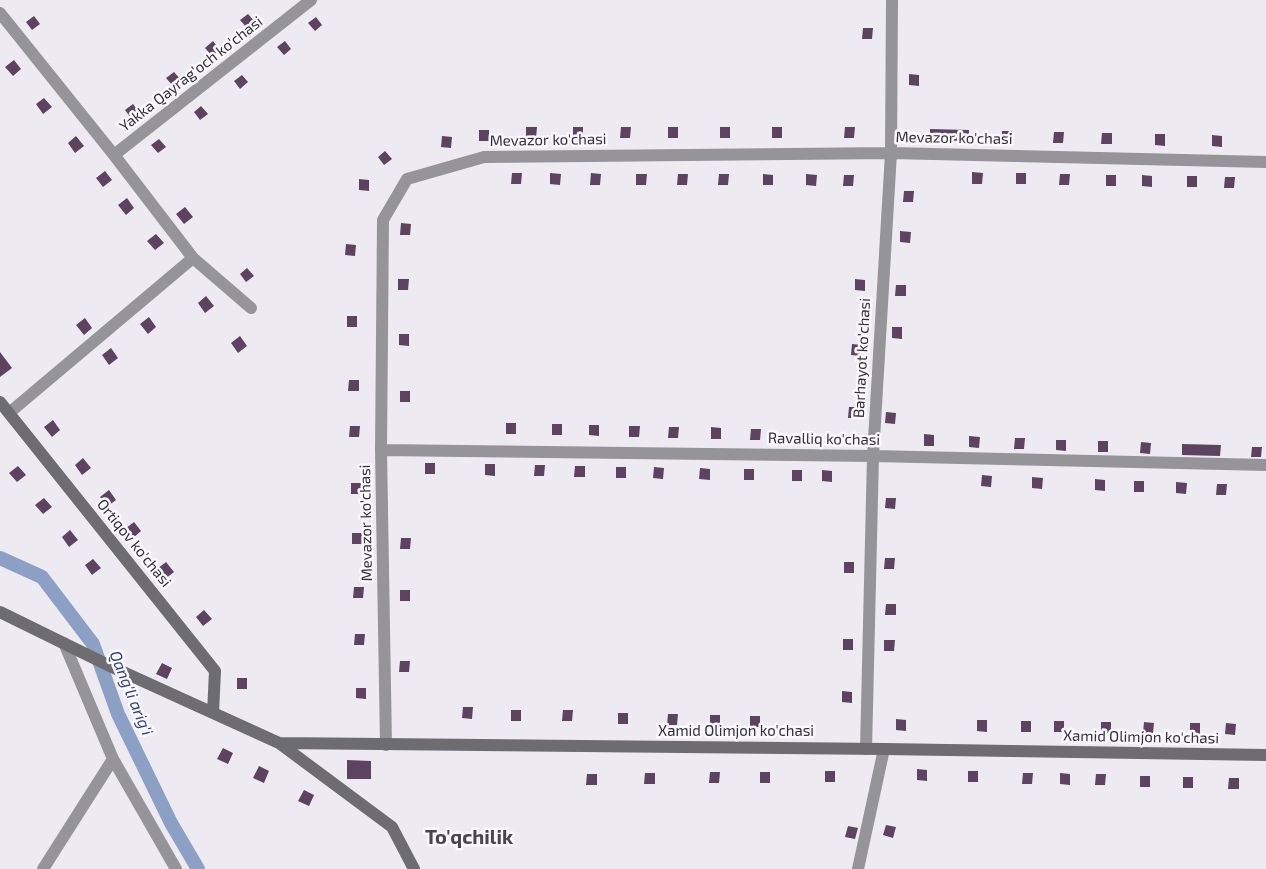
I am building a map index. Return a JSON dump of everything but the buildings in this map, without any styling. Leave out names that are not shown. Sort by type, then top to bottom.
[{"type":"main road","name":"Ortiqov ko'chasi","points":[[0,402],[215,671],[213,713]]},
{"type":"main road","points":[[0,612],[64,643]]},
{"type":"main road","name":"Xamid Olimjon ko'chasi","points":[[64,643],[112,667],[279,743],[1266,755]]},
{"type":"main road","points":[[279,743],[392,827],[414,869]]},
{"type":"street","name":"Yakka Qayrag'och ko'chasi","points":[[114,155],[311,0]]},
{"type":"street","name":"Barhayot ko'chasi","points":[[866,749],[873,456],[891,153],[892,0]]},
{"type":"street","points":[[0,13],[194,258],[251,308]]},
{"type":"street","name":"Mevazor ko'chasi","points":[[386,745],[381,450],[382,220],[407,179],[484,157],[891,153],[1266,162]]},
{"type":"street","points":[[9,413],[194,258]]},
{"type":"street","name":"Ravalliq ko'chasi","points":[[381,450],[873,456],[1266,465]]},
{"type":"street","points":[[64,643],[113,759],[176,869]]},
{"type":"street","points":[[858,869],[884,749]]},
{"type":"street","points":[[43,869],[113,759]]},
{"type":"waterway","name":"Qang'li arig'i","points":[[0,558],[42,577],[93,644],[118,714],[171,823],[198,869]]},
{"type":"district","name":"To'qchilik","points":[[469,837]]}]
